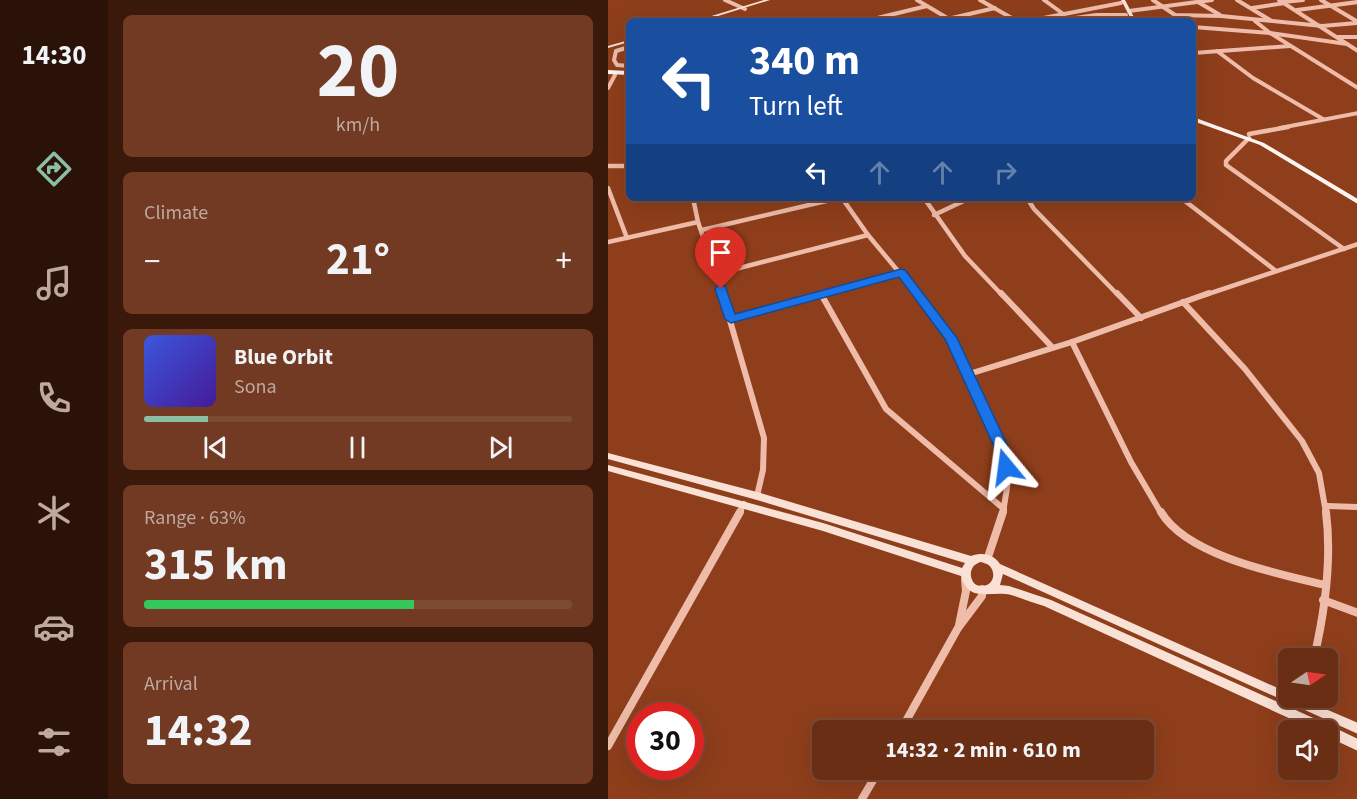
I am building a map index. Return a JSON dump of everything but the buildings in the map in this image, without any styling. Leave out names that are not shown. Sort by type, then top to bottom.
[{"type":"main road","points":[[716,18],[768,0]]},
{"type":"main road","points":[[709,18],[776,0]]},
{"type":"main road","points":[[608,48],[626,45]]},
{"type":"main road","points":[[608,73],[626,75]]},
{"type":"main road","points":[[608,73],[626,75]]},
{"type":"main road","points":[[1196,118],[1277,147],[1358,197]]},
{"type":"main road","points":[[1249,136],[1358,202]]},
{"type":"main road","points":[[608,456],[756,496],[973,561],[987,560],[999,568],[1278,690]]},
{"type":"main road","points":[[608,468],[744,504],[888,547],[965,576],[975,588],[1009,590],[1047,603],[1304,720]]},
{"type":"main road","points":[[965,576],[965,568],[973,561]]},
{"type":"main road","points":[[984,589],[998,582],[999,568]]},
{"type":"main road","points":[[1314,708],[1358,729]]},
{"type":"main road","points":[[1315,720],[1318,711]]},
{"type":"main road","points":[[1338,736],[1358,745]]},
{"type":"street","points":[[725,0],[744,9]]},
{"type":"street","points":[[917,0],[947,18]]},
{"type":"street","points":[[980,0],[1012,18]]},
{"type":"street","points":[[1044,0],[1061,13]]},
{"type":"street","points":[[1153,0],[1172,14],[1222,16],[1322,26],[1358,22]]},
{"type":"street","points":[[1040,18],[1061,13],[1124,6],[1162,7],[1212,0]]},
{"type":"street","points":[[1237,0],[1273,22]]},
{"type":"street","points":[[1251,8],[1303,0]]},
{"type":"street","points":[[1321,0],[1358,22]]},
{"type":"street","points":[[1196,1],[1222,16]]},
{"type":"street","points":[[1282,2],[1358,51]]},
{"type":"street","points":[[1296,10],[1357,2]]},
{"type":"street","points":[[878,18],[928,6]]},
{"type":"street","points":[[1076,18],[1096,15],[1124,6]]},
{"type":"street","points":[[953,18],[995,8]]},
{"type":"street","points":[[1182,15],[1185,18]]},
{"type":"street","points":[[1254,20],[1270,33],[1358,88]]},
{"type":"street","points":[[1196,26],[1270,33],[1347,44]]},
{"type":"street","points":[[1338,37],[1358,37]]},
{"type":"street","points":[[626,46],[616,51],[614,60],[617,65],[626,66]]},
{"type":"street","points":[[1196,53],[1290,46]]},
{"type":"street","points":[[1217,51],[1253,78],[1322,119]]},
{"type":"street","points":[[608,88],[616,75]]},
{"type":"street","points":[[1344,249],[1226,165],[1226,161],[1249,136],[1358,113]]},
{"type":"street","points":[[608,166],[626,166]]},
{"type":"street","points":[[608,188],[627,238]]},
{"type":"street","points":[[694,201],[698,222],[731,319],[765,445],[756,496]]},
{"type":"street","points":[[702,230],[828,201]]},
{"type":"street","points":[[843,201],[951,338],[1004,453],[1008,481],[1004,509],[987,560]]},
{"type":"street","points":[[926,201],[965,256],[1052,347]]},
{"type":"street","points":[[934,214],[963,201]]},
{"type":"street","points":[[1029,201],[1034,209],[1141,318]]},
{"type":"street","points":[[1185,201],[1276,271]]},
{"type":"street","points":[[608,242],[698,222]]},
{"type":"street","points":[[716,274],[868,235]]},
{"type":"street","points":[[969,374],[1072,342],[1183,302],[1358,244]]},
{"type":"street","points":[[731,319],[901,273]]},
{"type":"street","points":[[821,294],[886,409],[1004,509]]},
{"type":"street","points":[[1183,302],[1227,346],[1294,429],[1318,471],[1327,506],[1325,585],[1315,648]]},
{"type":"street","points":[[1072,342],[1131,462],[1163,516],[1186,536],[1239,564],[1325,585]]},
{"type":"street","points":[[608,746],[744,504]]},
{"type":"street","points":[[1327,506],[1358,507]]},
{"type":"street","points":[[958,628],[966,591],[965,576]]},
{"type":"street","points":[[907,720],[958,628],[982,596],[984,589]]},
{"type":"street","points":[[1323,600],[1358,612]]},
{"type":"street","points":[[862,799],[873,780]]},
{"type":"route","points":[[721,289],[731,319],[901,273],[951,338],[1004,453],[1006,467]]}]
